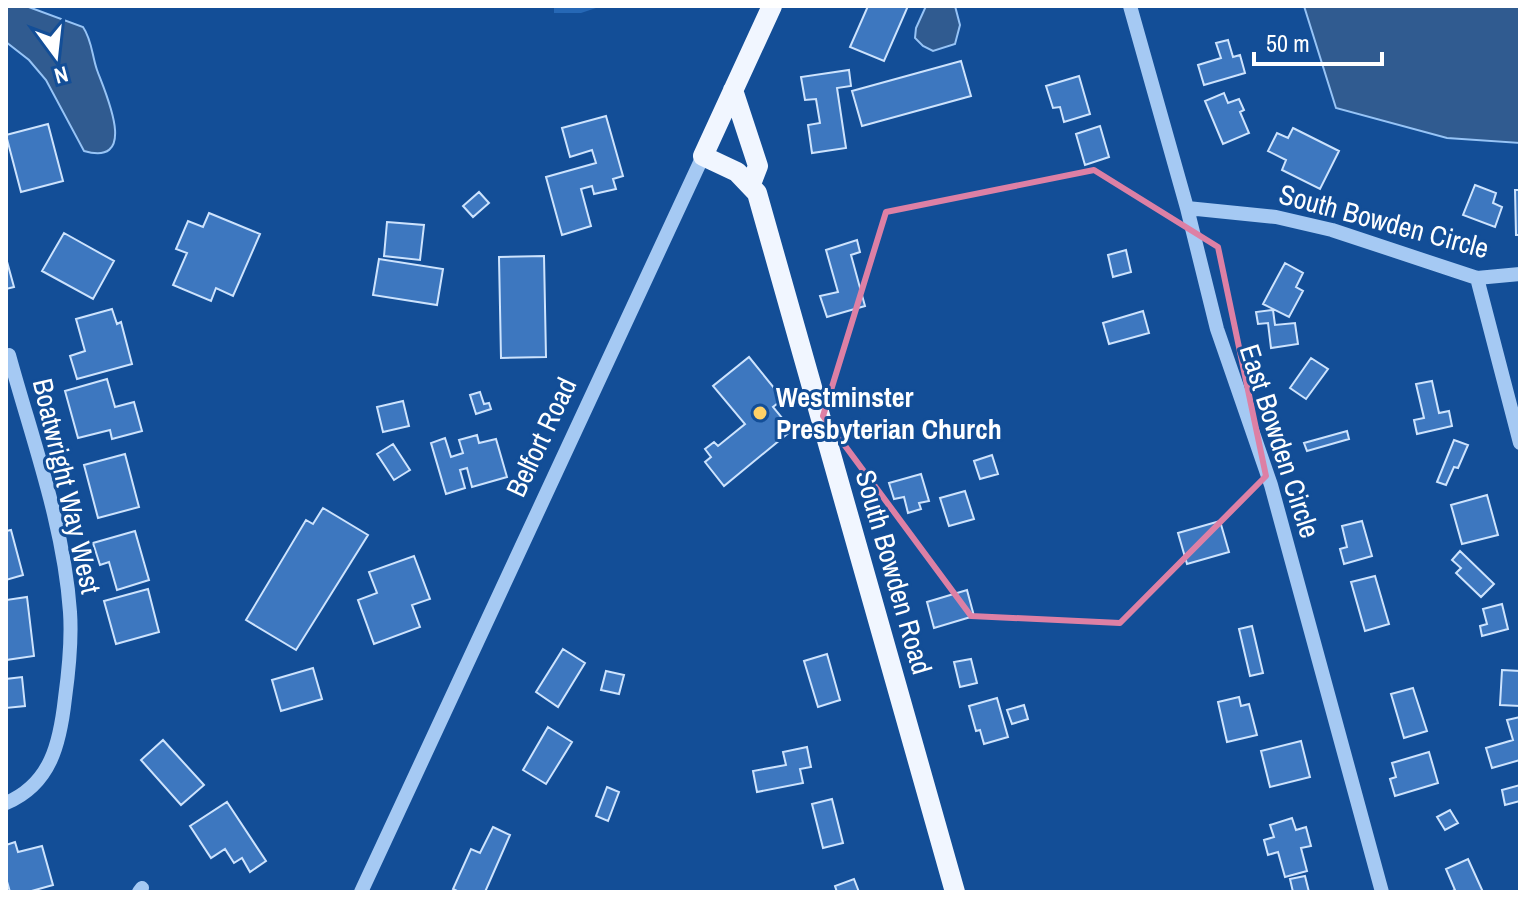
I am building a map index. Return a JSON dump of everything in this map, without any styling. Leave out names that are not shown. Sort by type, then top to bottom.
[{"type":"main road","name":"Belfort Road","points":[[703,156],[772,6]]},
{"type":"main road","points":[[703,156],[737,172],[751,184],[758,166],[733,90]]},
{"type":"main road","name":"South Bowden Road","points":[[751,184],[757,193],[955,892]]},
{"type":"street","name":"East Bowden Circle","points":[[1130,6],[1187,208],[1217,329],[1271,485],[1382,892]]},
{"type":"street","name":"Belfort Road","points":[[361,892],[703,156]]},
{"type":"street","name":"South Bowden Circle","points":[[1187,208],[1304,223],[1477,278],[1520,274]]},
{"type":"street","points":[[1477,278],[1520,443]]},
{"type":"street","name":"Boatwright Way West","points":[[6,803],[29,791],[47,769],[62,730],[70,660],[70,612],[54,518],[9,355]]},
{"type":"highlighted area","points":[[1094,170],[1218,247],[1266,476],[1120,623],[971,616],[823,416],[886,212]]},
{"type":"shaded area","points":[[6,6],[26,6],[83,27],[111,110],[115,138],[111,148],[101,153],[84,151],[46,80],[29,60],[6,42]]},
{"type":"shaded area","points":[[554,6],[602,6],[581,13],[554,13]]},
{"type":"shaded area","points":[[926,6],[955,6],[960,25],[955,44],[933,51],[915,38]]},
{"type":"shaded area","points":[[1304,6],[1520,6],[1520,143],[1447,138],[1336,108]]},
{"type":"building","points":[[868,6],[908,6],[884,61],[850,47]]},
{"type":"building","points":[[1228,40],[1233,57],[1240,55],[1245,73],[1204,85],[1198,65],[1221,58],[1216,43]]},
{"type":"building","points":[[961,61],[971,96],[862,126],[852,91]]},
{"type":"building","points":[[849,70],[851,86],[837,88],[846,148],[812,153],[808,125],[820,123],[816,99],[805,100],[801,77]]},
{"type":"building","points":[[1079,76],[1090,114],[1064,122],[1060,107],[1053,108],[1046,86]]},
{"type":"building","points":[[1224,93],[1228,103],[1239,99],[1244,110],[1240,112],[1249,133],[1223,144],[1205,101]]},
{"type":"building","points":[[606,116],[623,176],[613,179],[616,189],[594,194],[592,186],[581,189],[591,226],[562,235],[546,177],[596,163],[592,150],[570,157],[562,128]]},
{"type":"building","points":[[48,124],[63,181],[21,192],[6,135]]},
{"type":"building","points":[[1100,126],[1109,157],[1085,165],[1076,134]]},
{"type":"building","points":[[1293,128],[1339,151],[1320,189],[1282,170],[1286,160],[1268,151],[1277,133],[1288,138]]},
{"type":"building","points":[[1475,185],[1496,193],[1493,203],[1502,207],[1495,227],[1463,215]]},
{"type":"building","points":[[1515,190],[1520,190],[1520,235],[1516,235]]},
{"type":"building","points":[[479,192],[489,203],[473,217],[463,206]]},
{"type":"building","points":[[209,213],[260,234],[233,296],[216,288],[211,301],[173,285],[187,253],[176,249],[188,221],[203,227]]},
{"type":"building","points":[[387,222],[424,225],[420,260],[384,256]]},
{"type":"building","points":[[64,233],[114,261],[93,299],[42,271]]},
{"type":"building","points":[[857,240],[860,252],[851,255],[865,306],[827,317],[820,296],[838,292],[826,250]]},
{"type":"building","points":[[1126,250],[1131,272],[1113,277],[1108,255]]},
{"type":"building","points":[[544,256],[546,357],[501,358],[499,257]]},
{"type":"building","points":[[6,258],[14,287],[6,289]]},
{"type":"building","points":[[379,259],[443,269],[437,305],[373,295]]},
{"type":"building","points":[[1285,263],[1303,273],[1296,287],[1303,291],[1289,317],[1263,304]]},
{"type":"building","points":[[112,309],[117,324],[121,322],[132,364],[77,379],[70,356],[85,351],[76,319]]},
{"type":"building","points":[[1273,310],[1275,325],[1295,323],[1298,344],[1271,348],[1268,323],[1258,324],[1256,312]]},
{"type":"building","points":[[1143,311],[1149,333],[1109,344],[1103,323]]},
{"type":"building","points":[[749,357],[783,399],[773,407],[792,430],[724,486],[705,462],[711,457],[705,449],[714,442],[718,446],[745,424],[713,386]]},
{"type":"building","points":[[1311,358],[1328,369],[1306,399],[1290,388]]},
{"type":"building","points":[[107,379],[115,407],[134,402],[142,431],[112,439],[110,430],[78,438],[65,391]]},
{"type":"building","points":[[1432,381],[1439,413],[1449,411],[1452,426],[1417,434],[1414,420],[1424,418],[1416,384]]},
{"type":"building","points":[[480,392],[484,404],[489,403],[491,409],[476,414],[470,395]]},
{"type":"building","points":[[403,401],[409,426],[383,432],[377,407]]},
{"type":"building","points":[[1347,431],[1349,439],[1307,451],[1304,443]]},
{"type":"building","points":[[477,435],[479,443],[496,439],[507,477],[472,487],[467,468],[460,470],[465,488],[446,494],[431,443],[445,438],[451,457],[463,453],[459,440]]},
{"type":"building","points":[[1454,440],[1468,445],[1446,485],[1437,482]]},
{"type":"building","points":[[393,444],[410,470],[394,480],[377,454]]},
{"type":"building","points":[[125,454],[139,507],[98,518],[84,465]]},
{"type":"building","points":[[992,455],[998,474],[980,479],[974,461]]},
{"type":"building","points":[[921,474],[929,501],[919,503],[921,509],[908,513],[904,497],[894,499],[889,483]]},
{"type":"building","points":[[965,491],[974,519],[949,526],[940,498]]},
{"type":"building","points":[[1487,495],[1498,535],[1462,544],[1451,505]]},
{"type":"building","points":[[323,508],[368,535],[296,650],[246,620],[306,520],[313,524]]},
{"type":"building","points":[[1220,521],[1229,552],[1187,564],[1178,533]]},
{"type":"building","points":[[1362,521],[1372,556],[1344,564],[1340,549],[1347,547],[1342,526]]},
{"type":"building","points":[[11,530],[23,575],[6,580],[6,531]]},
{"type":"building","points":[[135,531],[149,580],[117,590],[109,562],[100,565],[93,543]]},
{"type":"building","points":[[1460,551],[1494,584],[1481,597],[1456,573],[1461,568],[1452,560]]},
{"type":"building","points":[[414,556],[430,599],[412,605],[420,627],[374,644],[358,600],[377,593],[369,572]]},
{"type":"building","points":[[1375,576],[1389,624],[1365,631],[1351,582]]},
{"type":"building","points":[[148,589],[159,632],[116,644],[104,601]]},
{"type":"building","points":[[967,590],[974,616],[934,628],[927,602]]},
{"type":"building","points":[[27,597],[34,656],[6,660],[6,600]]},
{"type":"building","points":[[1502,604],[1508,629],[1482,636],[1480,626],[1487,624],[1483,609]]},
{"type":"building","points":[[1252,626],[1263,673],[1250,676],[1239,629]]},
{"type":"building","points":[[563,649],[585,663],[558,707],[536,692]]},
{"type":"building","points":[[827,654],[840,700],[818,707],[804,661]]},
{"type":"building","points":[[971,659],[977,683],[960,687],[954,662]]},
{"type":"building","points":[[313,668],[322,699],[281,711],[272,680]]},
{"type":"building","points":[[1502,670],[1520,671],[1520,706],[1500,705]]},
{"type":"building","points":[[606,671],[624,675],[619,694],[601,690]]},
{"type":"building","points":[[22,677],[25,706],[6,708],[6,679]]},
{"type":"building","points":[[1413,688],[1427,731],[1404,738],[1391,694]]},
{"type":"building","points":[[1239,697],[1241,706],[1249,704],[1257,735],[1227,742],[1218,702]]},
{"type":"building","points":[[997,698],[1008,737],[984,744],[980,730],[976,731],[969,706]]},
{"type":"building","points":[[1024,705],[1028,719],[1012,724],[1007,710]]},
{"type":"building","points":[[1520,717],[1520,760],[1492,768],[1486,748],[1513,740],[1507,720]]},
{"type":"building","points":[[548,727],[572,742],[546,784],[523,770]]},
{"type":"building","points":[[163,740],[204,785],[181,805],[141,760]]},
{"type":"building","points":[[1301,741],[1310,777],[1270,787],[1261,751]]},
{"type":"building","points":[[807,747],[811,767],[800,769],[803,783],[757,792],[753,771],[786,765],[783,752]]},
{"type":"building","points":[[1429,752],[1438,783],[1395,796],[1390,779],[1396,777],[1392,763]]},
{"type":"building","points":[[1520,785],[1520,801],[1505,805],[1502,790]]},
{"type":"building","points":[[607,787],[619,792],[608,821],[596,816]]},
{"type":"building","points":[[832,799],[843,843],[823,848],[812,804]]},
{"type":"building","points":[[227,802],[266,861],[250,872],[242,858],[234,863],[225,849],[211,858],[190,826]]},
{"type":"building","points":[[1450,810],[1458,823],[1445,830],[1437,817]]},
{"type":"building","points":[[1292,818],[1296,830],[1306,827],[1311,846],[1301,848],[1307,871],[1285,877],[1278,852],[1268,855],[1264,840],[1274,837],[1270,825]]},
{"type":"building","points":[[493,827],[510,835],[485,892],[459,892],[453,889],[471,849],[480,853]]},
{"type":"building","points":[[15,842],[18,852],[42,846],[53,885],[28,892],[10,892],[6,878],[6,845]]},
{"type":"building","points":[[1468,859],[1483,892],[1450,892],[1455,890],[1446,869]]},
{"type":"building","points":[[1305,876],[1309,892],[1293,892],[1290,879]]},
{"type":"building","points":[[854,879],[859,892],[837,892],[835,886]]},
{"type":"place","name":"Westminster Presbyterian Church","points":[[760,413]]}]
